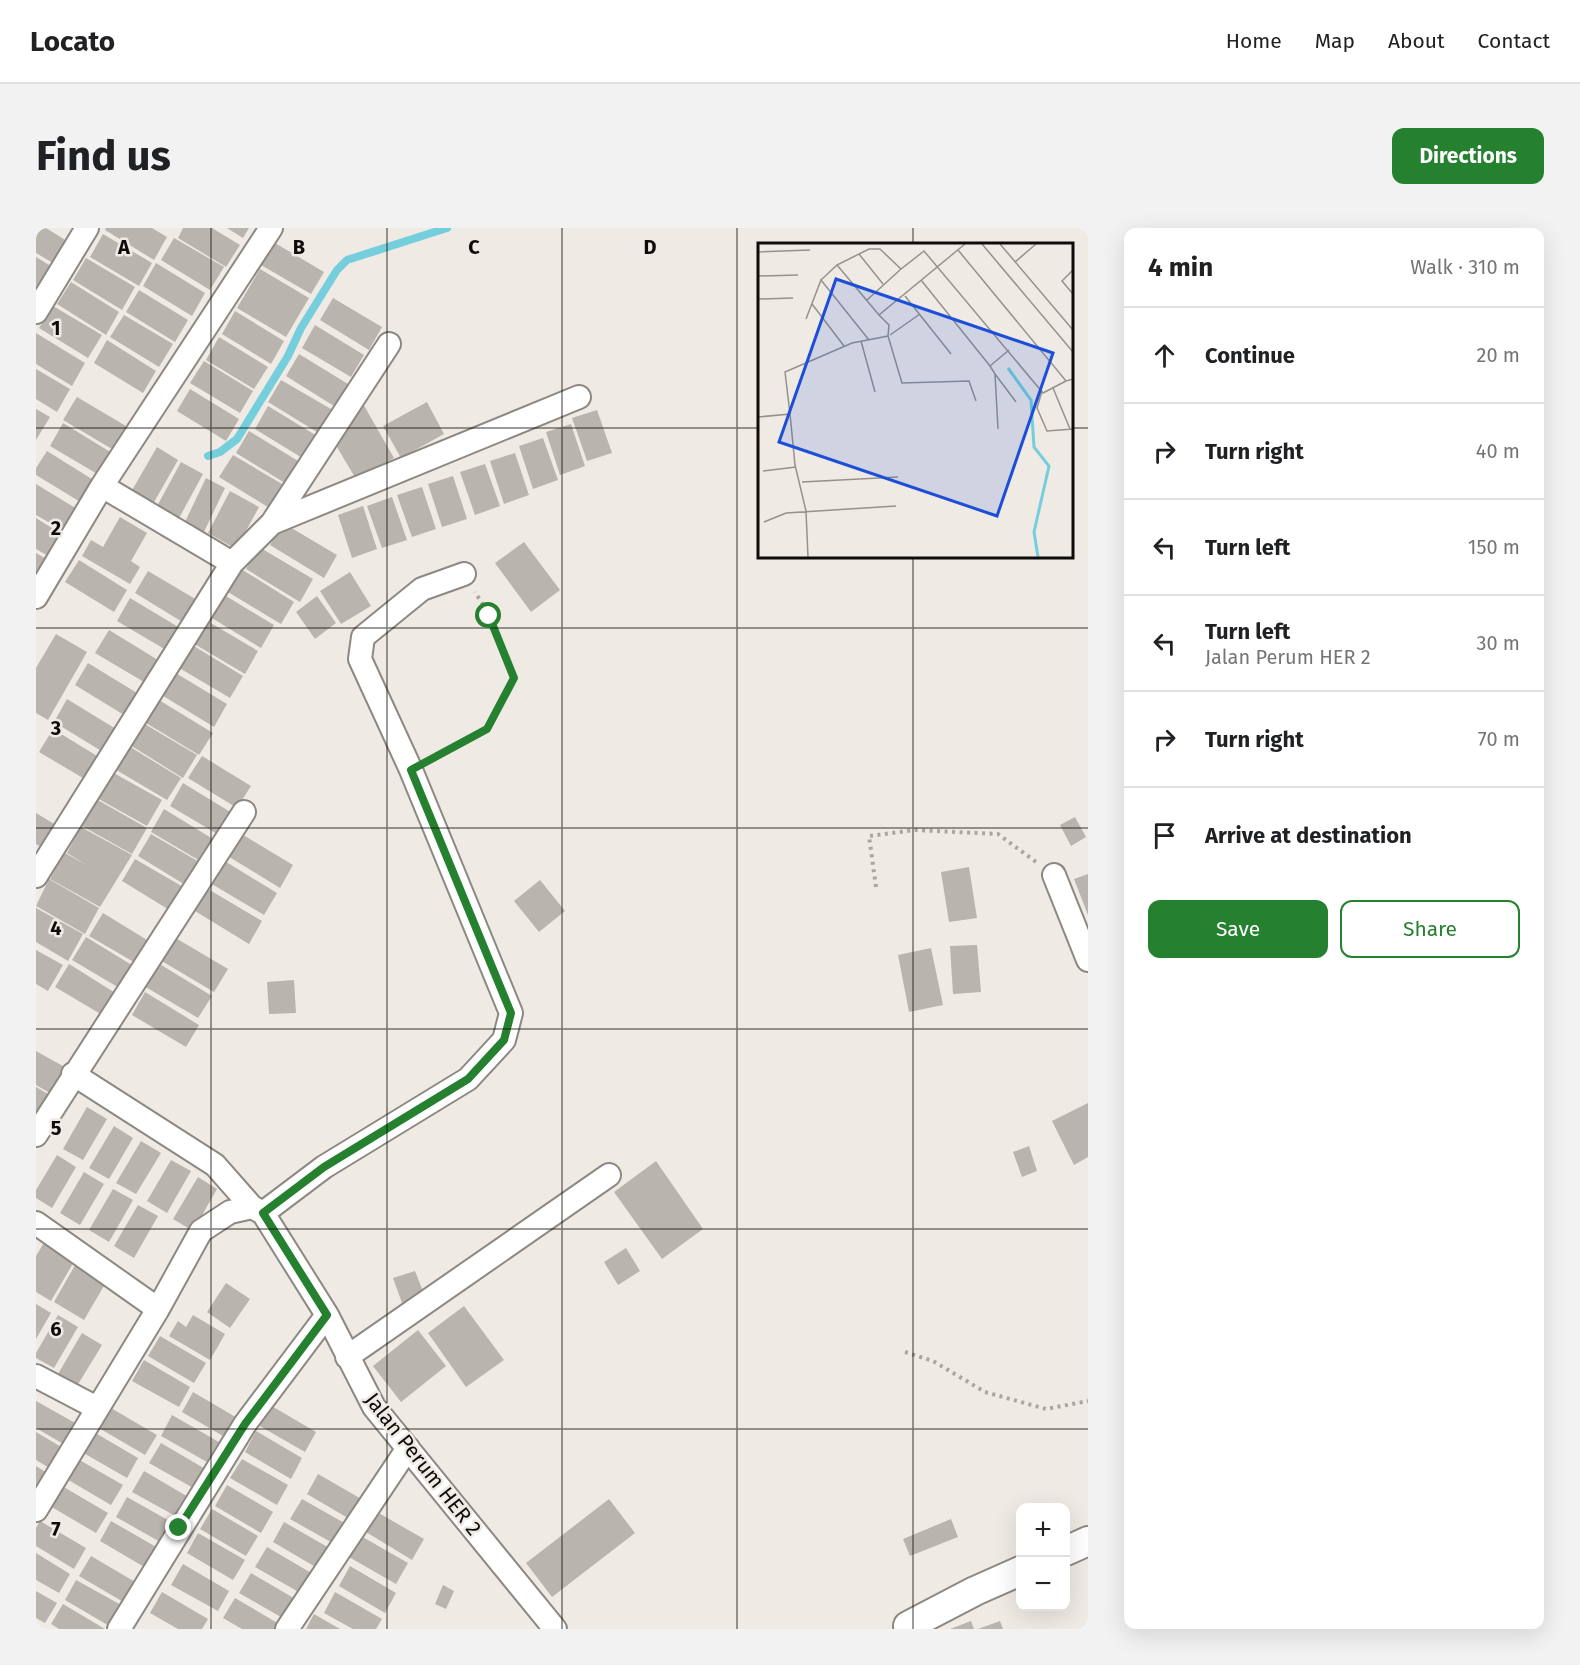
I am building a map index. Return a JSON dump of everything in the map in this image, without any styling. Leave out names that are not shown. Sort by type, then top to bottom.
[{"type":"street","points":[[36,312],[87,228]]},
{"type":"street","points":[[36,597],[102,486],[271,228]]},
{"type":"street","points":[[36,876],[232,563],[272,523],[390,344]]},
{"type":"street","points":[[272,523],[579,397]]},
{"type":"street","points":[[102,486],[232,563]]},
{"type":"street","points":[[36,1510],[158,1309],[201,1231],[230,1212],[257,1210],[468,1079],[504,1040],[511,1013],[411,770],[360,659],[363,637],[422,589],[464,574]]},
{"type":"street","points":[[36,1135],[73,1074],[244,812]]},
{"type":"street","points":[[1054,875],[1088,960]]},
{"type":"street","name":"Jalan Perum HER 2","points":[[73,1074],[215,1165],[257,1210],[327,1315],[374,1407],[555,1629]]},
{"type":"street","points":[[347,1357],[609,1174]]},
{"type":"street","points":[[36,1223],[158,1309]]},
{"type":"street","points":[[119,1629],[245,1424],[327,1315]]},
{"type":"street","points":[[36,1376],[97,1408]]},
{"type":"street","points":[[287,1629],[408,1448]]},
{"type":"street","points":[[1070,1549],[1088,1541]]},
{"type":"street","points":[[905,1628],[1016,1572]]},
{"type":"path","points":[[411,770],[487,729],[514,678],[489,616],[464,574]]},
{"type":"path","points":[[876,886],[869,836],[915,830],[998,834],[1054,875]]},
{"type":"path","points":[[905,1352],[933,1361],[984,1392],[1046,1409],[1088,1401]]},
{"type":"building","points":[[36,228],[46,228],[67,241],[53,263],[36,253]]},
{"type":"building","points":[[106,228],[152,228],[167,237],[154,260],[105,230]]},
{"type":"building","points":[[183,228],[212,228],[240,245],[226,267],[178,238]]},
{"type":"building","points":[[227,228],[249,228],[243,238]]},
{"type":"building","points":[[103,234],[152,263],[139,286],[90,257]]},
{"type":"building","points":[[174,238],[224,267],[210,290],[161,260]]},
{"type":"building","points":[[275,243],[324,272],[311,294],[261,265]]},
{"type":"building","points":[[36,257],[51,266],[38,289],[36,288]]},
{"type":"building","points":[[86,258],[135,287],[122,310],[73,280]]},
{"type":"building","points":[[156,263],[205,293],[192,316],[143,286]]},
{"type":"building","points":[[260,269],[309,298],[286,337],[237,308]]},
{"type":"building","points":[[71,282],[119,312],[106,335],[57,304]]},
{"type":"building","points":[[139,290],[188,320],[175,342],[126,312]]},
{"type":"building","points":[[333,298],[382,327],[369,350],[320,320]]},
{"type":"building","points":[[53,306],[102,335],[88,358],[39,328]]},
{"type":"building","points":[[235,311],[284,341],[271,364],[222,334]]},
{"type":"building","points":[[124,315],[173,344],[159,367],[110,337]]},
{"type":"building","points":[[315,325],[364,355],[351,377],[302,348]]},
{"type":"building","points":[[36,333],[85,363],[72,386],[36,364]]},
{"type":"building","points":[[219,337],[268,367],[254,389],[206,360]]},
{"type":"building","points":[[107,340],[156,371],[143,393],[94,363]]},
{"type":"building","points":[[299,354],[348,384],[334,406],[286,376]]},
{"type":"building","points":[[204,361],[253,391],[240,413],[190,383]]},
{"type":"building","points":[[36,369],[70,389],[57,412],[36,399]]},
{"type":"building","points":[[281,380],[331,409],[317,432],[268,402]]},
{"type":"building","points":[[190,389],[239,419],[226,441],[177,411]]},
{"type":"building","points":[[77,397],[126,426],[112,449],[63,420]]},
{"type":"building","points":[[362,402],[394,458],[356,479],[337,447]]},
{"type":"building","points":[[427,402],[444,434],[401,458],[383,426]]},
{"type":"building","points":[[268,406],[317,436],[304,459],[255,429]]},
{"type":"building","points":[[36,409],[50,417],[36,440]]},
{"type":"building","points":[[597,410],[612,453],[587,461],[572,418]]},
{"type":"building","points":[[63,423],[112,453],[99,475],[50,446]]},
{"type":"building","points":[[571,424],[585,466],[560,475],[546,432]]},
{"type":"building","points":[[249,431],[298,461],[285,483],[236,453]]},
{"type":"building","points":[[543,438],[558,480],[533,489],[519,446]]},
{"type":"building","points":[[157,447],[178,460],[153,504],[131,492]]},
{"type":"building","points":[[47,451],[95,481],[82,503],[36,475],[36,468]]},
{"type":"building","points":[[515,453],[529,495],[504,504],[490,461]]},
{"type":"building","points":[[233,455],[282,484],[268,507],[219,477]]},
{"type":"building","points":[[181,462],[203,474],[178,520],[156,508]]},
{"type":"building","points":[[485,464],[500,506],[475,515],[460,472]]},
{"type":"building","points":[[453,476],[467,519],[442,527],[428,484]]},
{"type":"building","points":[[206,478],[225,488],[203,534],[184,524]]},
{"type":"building","points":[[36,484],[77,509],[64,531],[36,515]]},
{"type":"building","points":[[422,487],[436,529],[412,537],[397,495]]},
{"type":"building","points":[[230,491],[259,507],[236,549],[208,533]]},
{"type":"building","points":[[392,497],[407,540],[382,548],[367,506]]},
{"type":"building","points":[[363,506],[377,549],[352,558],[338,515]]},
{"type":"building","points":[[120,517],[147,533],[131,561],[140,567],[130,584],[82,556],[91,540],[103,547]]},
{"type":"building","points":[[36,518],[63,535],[50,557],[36,549]]},
{"type":"building","points":[[283,523],[337,555],[324,578],[270,545]]},
{"type":"building","points":[[524,542],[560,590],[531,612],[495,563]]},
{"type":"building","points":[[259,547],[313,579],[300,602],[246,569]]},
{"type":"building","points":[[36,553],[48,560],[36,580]]},
{"type":"building","points":[[79,560],[127,590],[114,612],[65,582]]},
{"type":"building","points":[[241,569],[294,602],[281,624],[228,592]]},
{"type":"building","points":[[148,571],[197,600],[184,623],[135,593]]},
{"type":"building","points":[[350,572],[371,606],[341,624],[320,591]]},
{"type":"building","points":[[221,593],[274,625],[261,648],[207,615]]},
{"type":"building","points":[[317,596],[336,623],[315,639],[296,612]]},
{"type":"building","points":[[130,598],[180,628],[166,650],[117,621]]},
{"type":"building","points":[[204,619],[258,651],[245,674],[191,642]]},
{"type":"building","points":[[109,630],[158,660],[144,682],[95,653]]},
{"type":"building","points":[[56,634],[87,652],[48,720],[36,713],[36,668]]},
{"type":"building","points":[[189,643],[243,676],[230,698],[176,666]]},
{"type":"building","points":[[88,663],[137,693],[124,715],[75,685]]},
{"type":"building","points":[[174,672],[227,704],[214,727],[160,694]]},
{"type":"building","points":[[67,699],[116,729],[103,752],[54,722]]},
{"type":"building","points":[[159,700],[213,733],[199,755],[146,723]]},
{"type":"building","points":[[143,723],[197,755],[183,778],[130,745]]},
{"type":"building","points":[[53,729],[102,759],[88,781],[39,752]]},
{"type":"building","points":[[127,745],[181,778],[167,800],[113,768]]},
{"type":"building","points":[[202,756],[251,786],[237,808],[188,778]]},
{"type":"building","points":[[112,772],[162,800],[147,826],[97,798]]},
{"type":"building","points":[[183,783],[232,813],[219,835],[170,806]]},
{"type":"building","points":[[96,799],[147,828],[132,854],[82,826]]},
{"type":"building","points":[[164,809],[213,839],[200,861],[151,832]]},
{"type":"building","points":[[36,813],[56,825],[43,848],[36,844]]},
{"type":"building","points":[[1075,817],[1086,837],[1071,846],[1060,825]]},
{"type":"building","points":[[81,827],[132,855],[100,907],[50,879],[65,853],[88,866],[67,853]]},
{"type":"building","points":[[240,833],[293,865],[280,888],[226,855]]},
{"type":"building","points":[[151,834],[201,863],[187,886],[138,856]]},
{"type":"building","points":[[135,859],[185,888],[171,911],[122,881]]},
{"type":"building","points":[[223,860],[277,893],[264,915],[210,883]]},
{"type":"building","points":[[969,867],[977,918],[949,922],[941,872]]},
{"type":"building","points":[[1088,874],[1088,915],[1074,879]]},
{"type":"building","points":[[49,879],[99,908],[85,934],[36,906]]},
{"type":"building","points":[[540,880],[565,911],[539,932],[514,901]]},
{"type":"building","points":[[208,889],[262,921],[249,944],[195,911]]},
{"type":"building","points":[[36,908],[83,934],[68,961],[36,942]]},
{"type":"building","points":[[103,913],[152,943],[139,965],[89,936]]},
{"type":"building","points":[[86,937],[135,967],[121,989],[72,960]]},
{"type":"building","points":[[174,937],[228,969],[214,992],[160,960]]},
{"type":"building","points":[[977,945],[981,992],[953,994],[950,946]]},
{"type":"building","points":[[931,948],[943,1005],[909,1012],[898,955]]},
{"type":"building","points":[[36,950],[63,965],[48,991],[36,984]]},
{"type":"building","points":[[158,963],[212,996],[198,1018],[144,986]]},
{"type":"building","points":[[69,964],[117,994],[104,1016],[55,987]]},
{"type":"building","points":[[294,980],[296,1013],[269,1014],[267,982]]},
{"type":"building","points":[[145,992],[199,1025],[186,1047],[132,1015]]},
{"type":"building","points":[[36,1051],[70,1070],[55,1096],[36,1085]]},
{"type":"building","points":[[36,1087],[53,1097],[36,1122]]},
{"type":"building","points":[[1088,1103],[1088,1157],[1074,1165],[1052,1121]]},
{"type":"building","points":[[87,1107],[107,1119],[83,1160],[63,1149]]},
{"type":"building","points":[[114,1126],[133,1138],[109,1179],[89,1168]]},
{"type":"building","points":[[141,1141],[161,1153],[136,1194],[116,1183]]},
{"type":"building","points":[[1029,1146],[1037,1171],[1022,1177],[1013,1152]]},
{"type":"building","points":[[57,1155],[76,1167],[52,1208],[36,1198],[36,1190]]},
{"type":"building","points":[[171,1160],[191,1171],[167,1213],[147,1201]]},
{"type":"building","points":[[656,1161],[703,1229],[662,1259],[614,1192]]},
{"type":"building","points":[[84,1172],[104,1184],[80,1225],[60,1213]]},
{"type":"building","points":[[198,1177],[217,1189],[193,1231],[173,1219]]},
{"type":"building","points":[[113,1189],[133,1200],[109,1242],[89,1230]]},
{"type":"building","points":[[138,1205],[158,1216],[134,1258],[114,1246]]},
{"type":"building","points":[[45,1241],[75,1260],[51,1301],[36,1292],[36,1256]]},
{"type":"building","points":[[626,1248],[640,1271],[618,1285],[604,1262]]},
{"type":"building","points":[[78,1260],[108,1279],[84,1320],[54,1302]]},
{"type":"building","points":[[415,1271],[424,1294],[402,1303],[393,1278]]},
{"type":"building","points":[[226,1283],[250,1299],[230,1328],[207,1312]]},
{"type":"building","points":[[36,1304],[51,1313],[36,1339]]},
{"type":"building","points":[[464,1306],[504,1360],[466,1387],[428,1333]]},
{"type":"building","points":[[58,1315],[78,1327],[54,1368],[36,1358],[36,1353]]},
{"type":"building","points":[[193,1315],[225,1334],[210,1360],[169,1336],[178,1321],[186,1327]]},
{"type":"building","points":[[418,1330],[446,1366],[401,1402],[373,1366]]},
{"type":"building","points":[[82,1333],[102,1345],[77,1386],[58,1374]]},
{"type":"building","points":[[160,1336],[206,1363],[194,1383],[148,1356]]},
{"type":"building","points":[[144,1360],[190,1387],[179,1407],[132,1381]]},
{"type":"building","points":[[193,1392],[239,1419],[228,1439],[182,1412]]},
{"type":"building","points":[[36,1401],[77,1424],[65,1445],[36,1428]]},
{"type":"building","points":[[270,1405],[316,1432],[305,1452],[258,1425]]},
{"type":"building","points":[[111,1408],[157,1435],[145,1455],[99,1428]]},
{"type":"building","points":[[172,1415],[219,1442],[207,1462],[161,1436]]},
{"type":"building","points":[[92,1431],[138,1458],[127,1478],[80,1451]]},
{"type":"building","points":[[256,1431],[302,1458],[291,1479],[245,1452]]},
{"type":"building","points":[[36,1432],[63,1448],[51,1469],[36,1460]]},
{"type":"building","points":[[161,1443],[207,1470],[195,1489],[149,1463]]},
{"type":"building","points":[[76,1458],[123,1485],[111,1505],[65,1478]]},
{"type":"building","points":[[242,1459],[288,1485],[277,1505],[230,1478]]},
{"type":"building","points":[[36,1466],[47,1473],[36,1491]]},
{"type":"building","points":[[144,1471],[190,1498],[179,1518],[132,1492]]},
{"type":"building","points":[[318,1474],[365,1501],[353,1521],[307,1494]]},
{"type":"building","points":[[227,1485],[273,1512],[261,1533],[215,1506]]},
{"type":"building","points":[[62,1486],[108,1513],[96,1533],[50,1506]]},
{"type":"building","points":[[127,1497],[173,1523],[162,1543],[116,1517]]},
{"type":"building","points":[[302,1499],[348,1525],[336,1545],[290,1519]]},
{"type":"building","points":[[609,1499],[635,1533],[552,1597],[526,1563]]},
{"type":"building","points":[[212,1509],[258,1536],[246,1556],[200,1529]]},
{"type":"building","points":[[377,1512],[424,1539],[412,1560],[366,1532]]},
{"type":"building","points":[[951,1519],[958,1537],[910,1556],[903,1539]]},
{"type":"building","points":[[40,1521],[86,1548],[74,1569],[36,1546],[36,1528]]},
{"type":"building","points":[[111,1521],[158,1548],[146,1568],[100,1541]]},
{"type":"building","points":[[284,1522],[331,1549],[319,1569],[273,1542]]},
{"type":"building","points":[[198,1533],[245,1560],[233,1580],[187,1553]]},
{"type":"building","points":[[361,1536],[408,1563],[396,1584],[349,1557]]},
{"type":"building","points":[[267,1547],[313,1574],[302,1594],[255,1567]]},
{"type":"building","points":[[36,1553],[70,1574],[59,1593],[36,1580]]},
{"type":"building","points":[[91,1556],[137,1583],[125,1603],[79,1576]]},
{"type":"building","points":[[183,1564],[229,1591],[218,1611],[171,1585]]},
{"type":"building","points":[[350,1566],[396,1593],[385,1613],[339,1586]]},
{"type":"building","points":[[251,1573],[297,1600],[286,1620],[239,1593]]},
{"type":"building","points":[[76,1580],[123,1606],[111,1627],[65,1600]]},
{"type":"building","points":[[443,1585],[454,1591],[446,1609],[435,1604]]},
{"type":"building","points":[[36,1591],[57,1603],[45,1623],[36,1618]]},
{"type":"building","points":[[162,1592],[208,1619],[202,1629],[178,1629],[150,1613]]},
{"type":"building","points":[[335,1592],[382,1619],[376,1629],[353,1629],[324,1613]]},
{"type":"building","points":[[235,1598],[281,1625],[279,1629],[242,1629],[223,1618]]},
{"type":"building","points":[[63,1604],[105,1629],[59,1629],[51,1624]]},
{"type":"building","points":[[314,1614],[340,1629],[306,1629]]},
{"type":"building","points":[[971,1621],[974,1629],[950,1629]]},
{"type":"building","points":[[1000,1621],[1003,1629],[978,1629]]},
{"type":"waterway","points":[[208,456],[220,452],[237,439],[288,356],[301,328],[337,270],[347,260],[447,228]]},
{"type":"route","points":[[179,1528],[245,1424],[327,1315],[263,1213],[324,1167],[468,1079],[504,1040],[511,1013],[473,926],[411,770],[487,729],[514,678],[489,616]]}]
